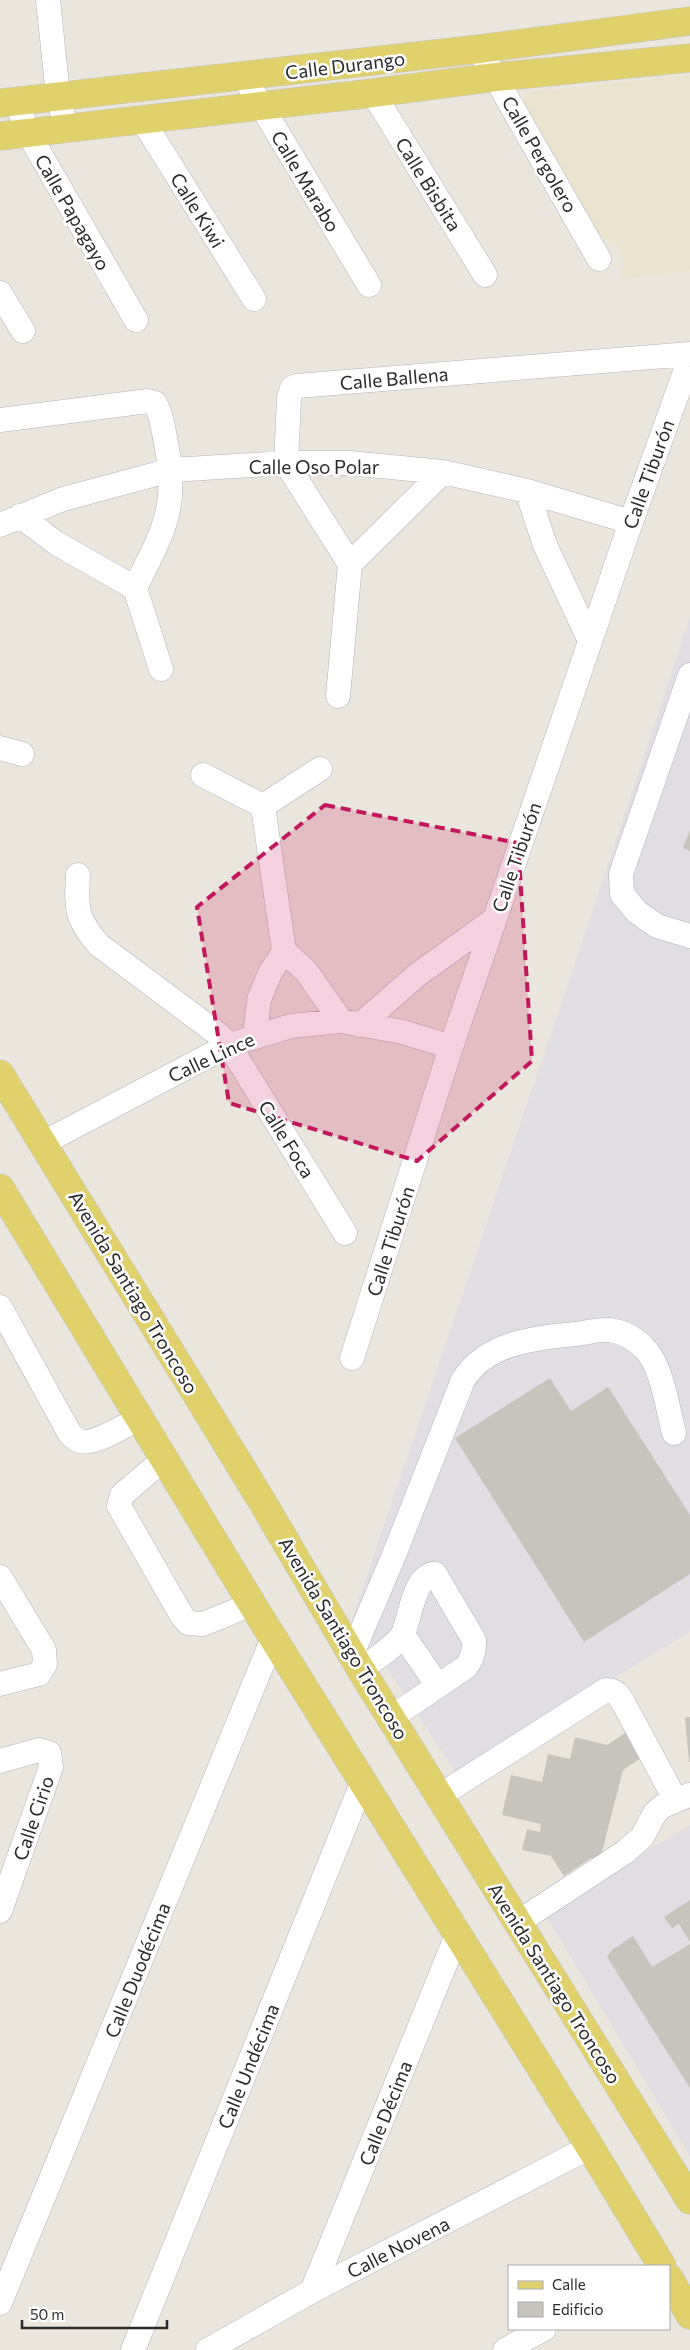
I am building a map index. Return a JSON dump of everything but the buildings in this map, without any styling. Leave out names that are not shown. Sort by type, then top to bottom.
[{"type":"main road","name":"Calle Durango","points":[[8,102],[58,95],[244,77],[690,21]]},
{"type":"main road","name":"Calle Durango","points":[[0,136],[143,121],[496,76],[690,58]]},
{"type":"main road","name":"Avenida Santiago Troncoso","points":[[0,1074],[260,1498],[438,1796],[690,2200]]},
{"type":"main road","points":[[0,1188],[252,1604],[364,1781],[661,2265]]},
{"type":"main road","points":[[670,2281],[690,2315]]},
{"type":"street","points":[[48,0],[58,95],[66,128]]},
{"type":"street","name":"Calle Pergolero","points":[[479,49],[599,259]]},
{"type":"street","name":"Calle Marabo","points":[[244,77],[259,105],[369,285]]},
{"type":"street","name":"Calle Bisbita","points":[[373,93],[485,275]]},
{"type":"street","name":"Calle Papagayo","points":[[8,102],[28,133],[136,320]]},
{"type":"street","name":"Calle Kiwi","points":[[143,121],[254,299]]},
{"type":"street","points":[[0,293],[23,331]]},
{"type":"street","name":"Calle Ballena","points":[[286,463],[290,392],[297,386],[690,354]]},
{"type":"street","name":"Calle Tiburón","points":[[352,1358],[451,1047],[631,522],[690,358]]},
{"type":"street","points":[[0,420],[148,401],[155,403],[161,417],[171,470],[171,506],[163,531],[135,588]]},
{"type":"street","points":[[286,463],[350,564],[338,696]]},
{"type":"street","name":"Calle Oso Polar","points":[[10,520],[63,499],[171,470],[286,463],[349,463],[442,472],[527,491],[631,522]]},
{"type":"street","points":[[350,564],[442,472]]},
{"type":"street","points":[[527,491],[545,545],[590,641]]},
{"type":"street","points":[[10,520],[135,588],[161,669]]},
{"type":"street","points":[[690,675],[621,874],[622,894],[637,912],[657,926],[690,936]]},
{"type":"street","points":[[263,806],[320,769]]},
{"type":"street","points":[[203,775],[263,806]]},
{"type":"street","points":[[263,806],[284,951],[306,971],[350,1023],[495,919]]},
{"type":"street","name":"Calle Foca","points":[[78,875],[76,902],[84,927],[100,946],[218,1034],[229,1045],[345,1232]]},
{"type":"street","points":[[255,1035],[260,1000],[269,975],[284,951]]},
{"type":"street","name":"Calle Lince","points":[[43,1143],[229,1045],[255,1035],[290,1026],[350,1023],[403,1032],[451,1047]]},
{"type":"street","points":[[0,1307],[70,1434],[78,1441],[96,1440],[140,1418]]},
{"type":"street","points":[[357,1662],[394,1555],[463,1380],[471,1368],[482,1359],[494,1351],[532,1339],[608,1330],[628,1335],[647,1351],[658,1373],[674,1433]]},
{"type":"street","points":[[164,1459],[122,1495],[119,1506],[182,1616],[188,1623],[203,1624],[252,1604]]},
{"type":"street","points":[[357,1662],[402,1635],[418,1588],[426,1576],[435,1574],[474,1640],[474,1650],[466,1667],[392,1717]]},
{"type":"street","points":[[0,1578],[44,1650],[45,1664],[39,1674],[0,1684]]},
{"type":"street","points":[[402,1635],[438,1686]]},
{"type":"street","name":"Calle Duodécima","points":[[0,2303],[273,1638]]},
{"type":"street","points":[[438,1796],[606,1690],[616,1692],[625,1706],[682,1797],[656,1813],[642,1837],[625,1852],[518,1923]]},
{"type":"street","name":"Calle Cirio","points":[[0,1761],[39,1750],[49,1753],[51,1767],[0,1911]]},
{"type":"street","name":"Calle Undécima","points":[[133,2350],[364,1781]]},
{"type":"street","name":"Calle Décima","points":[[312,2291],[457,1935]]},
{"type":"street","name":"Calle Novena","points":[[208,2350],[312,2291],[590,2147]]},
{"type":"street","points":[[505,2350],[542,2330]]},
{"type":"highlighted area","points":[[325,805],[518,843],[532,1061],[417,1161],[229,1103],[197,907]]},
{"type":"shaded area","points":[[690,75],[690,271],[620,279],[624,262],[618,246],[600,236],[520,104],[529,92]]},
{"type":"shaded area","points":[[690,617],[690,1631],[458,1776],[353,1617],[589,922]]},
{"type":"shaded area","points":[[690,1826],[690,2156],[542,1909]]}]
